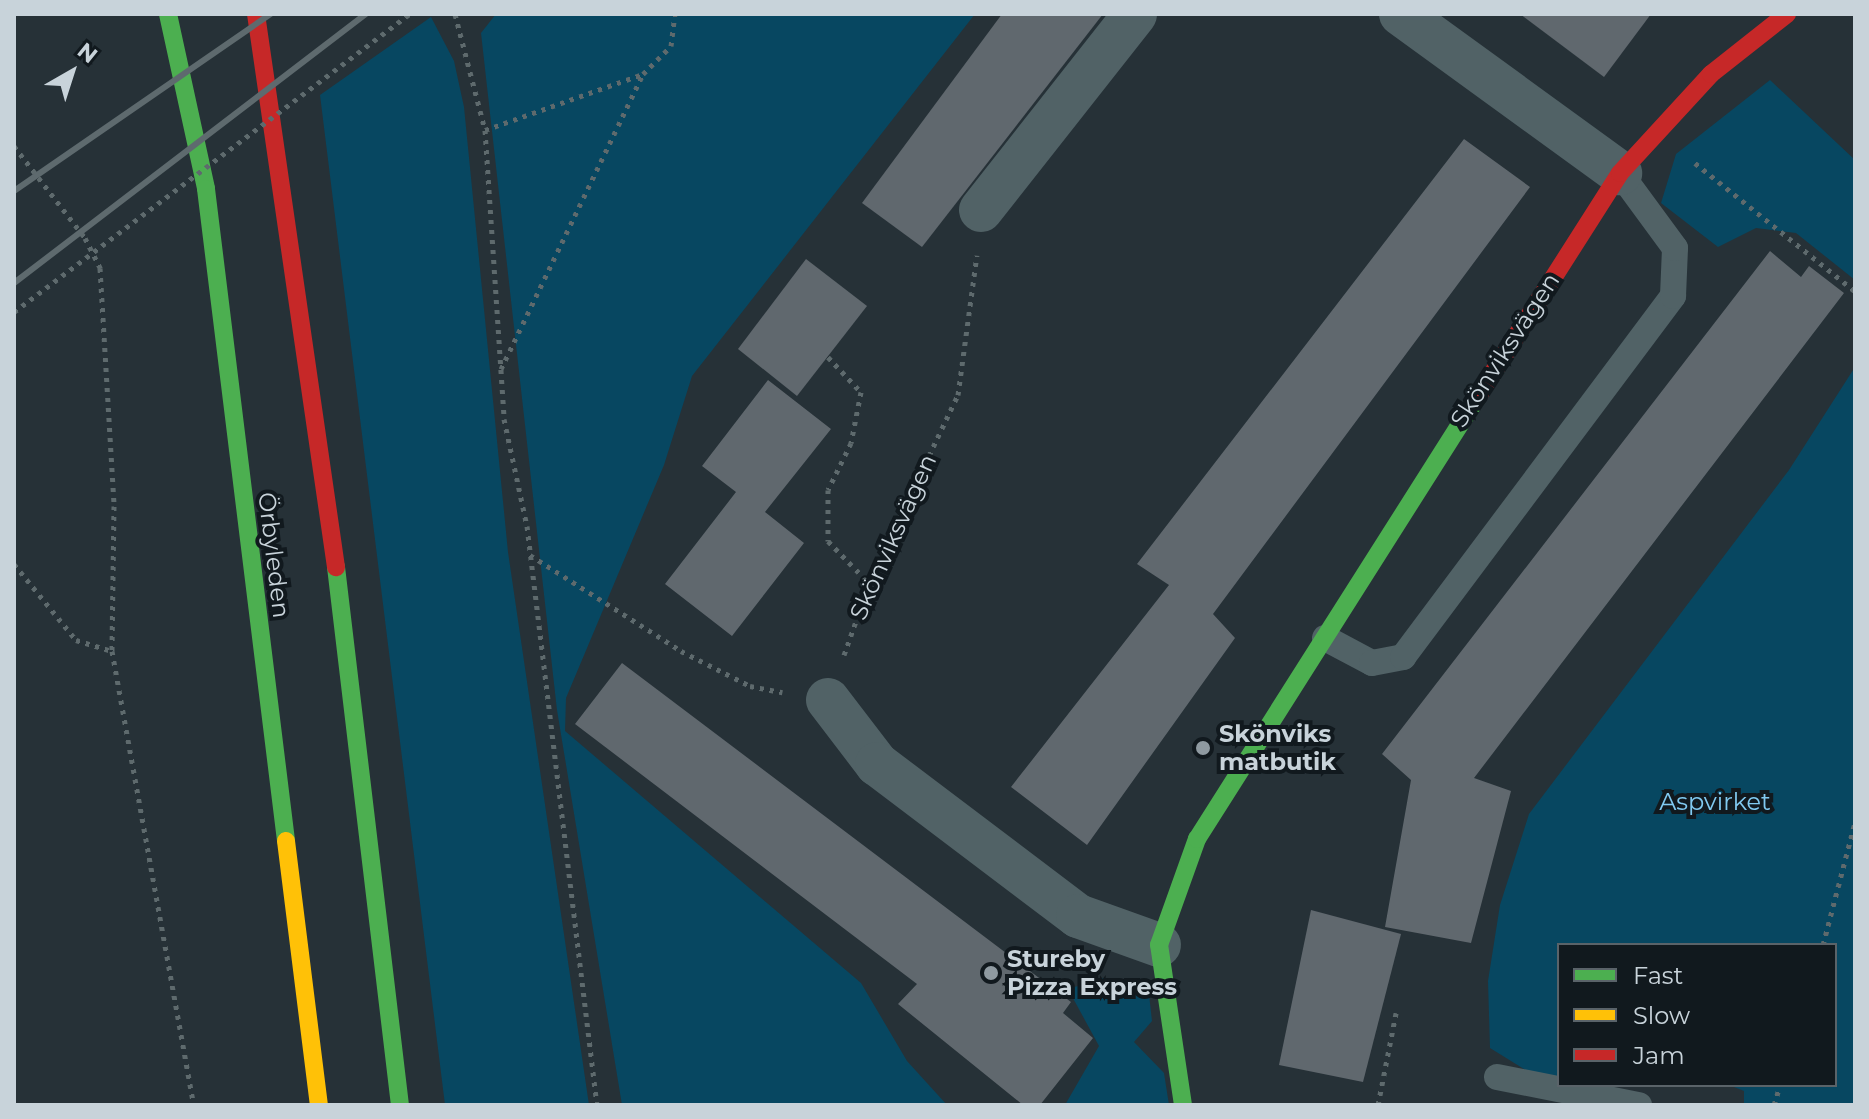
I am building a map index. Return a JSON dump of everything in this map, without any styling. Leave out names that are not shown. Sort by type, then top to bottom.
[{"type":"main road","name":"Örbyleden","points":[[168,14],[206,189],[319,1105]]},
{"type":"main road","points":[[256,14],[314,385],[400,1105]]},
{"type":"main road","name":"Skönviksvägen","points":[[1183,1105],[1159,945],[1197,839],[1620,173],[1660,134],[1711,74],[1787,14]]},
{"type":"street","points":[[981,210],[1135,14]]},
{"type":"street","points":[[1401,14],[1620,173]]},
{"type":"street","points":[[828,700],[877,764],[1078,916],[1159,945]]},
{"type":"lane","points":[[1325,638],[1372,663],[1403,657],[1673,296],[1675,248],[1620,173]]},
{"type":"lane","points":[[1497,1077],[1639,1105]]},
{"type":"path","points":[[14,312],[410,14]]},
{"type":"path","points":[[455,14],[485,130],[501,370],[529,554],[597,1105]]},
{"type":"path","points":[[501,370],[643,74],[671,46],[675,14]]},
{"type":"path","points":[[485,130],[643,74]]},
{"type":"path","points":[[1660,134],[1855,291]]},
{"type":"path","points":[[14,146],[85,238],[100,268],[114,506],[112,651],[194,1105]]},
{"type":"path","name":"Skönviksvägen","points":[[828,700],[869,583],[958,395],[981,210]]},
{"type":"path","points":[[828,357],[861,392],[851,443],[828,490],[828,541],[869,583]]},
{"type":"path","points":[[529,554],[681,651],[750,686],[828,700]]},
{"type":"path","points":[[14,564],[76,640],[112,651]]},
{"type":"path","points":[[1824,943],[1855,822]]},
{"type":"path","points":[[1378,1105],[1396,1013]]},
{"type":"green space","points":[[496,14],[975,14],[692,376],[664,465],[566,698],[565,731],[861,983],[907,1061],[947,1105],[622,1105],[557,710],[481,33]]},
{"type":"green space","points":[[431,17],[454,61],[464,107],[508,552],[589,1105],[445,1105],[320,95]]},
{"type":"green space","points":[[1770,80],[1855,160],[1855,280],[1796,233],[1756,228],[1718,247],[1661,203],[1676,154]]},
{"type":"green space","name":"Aspvirket","points":[[1855,367],[1855,1105],[1744,1105],[1744,1091],[1734,1087],[1837,1087],[1837,943],[1557,943],[1557,1081],[1529,1072],[1490,1048],[1488,981],[1500,905],[1529,814],[1789,470]]},
{"type":"green space","points":[[1104,978],[1149,994],[1152,1021],[1134,1042],[1164,1073],[1169,1105],[1065,1105],[1099,1046],[1068,989]]},
{"type":"building","points":[[1002,14],[1103,14],[922,247],[862,203]]},
{"type":"building","points":[[1520,14],[1651,14],[1604,77]]},
{"type":"building","points":[[1464,139],[1530,187],[1213,614],[1235,638],[1087,845],[1011,787],[1169,585],[1137,564]]},
{"type":"building","points":[[1770,251],[1801,277],[1809,266],[1844,293],[1474,778],[1511,791],[1471,943],[1385,927],[1411,780],[1382,754]]},
{"type":"building","points":[[806,259],[867,306],[797,396],[738,349]]},
{"type":"building","points":[[768,380],[831,429],[765,512],[804,543],[732,636],[665,584],[736,492],[702,466]]},
{"type":"building","points":[[622,663],[1071,1002],[1063,1013],[1093,1038],[1040,1105],[1023,1105],[898,1004],[917,984],[575,724]]},
{"type":"building","points":[[1311,910],[1401,934],[1363,1082],[1279,1065]]},
{"type":"railway","points":[[14,191],[271,14]]},
{"type":"railway","points":[[14,283],[366,14]]},
{"type":"traffic: fast","points":[[168,14],[206,189],[286,841]]},
{"type":"traffic: fast","points":[[1183,1105],[1159,945],[1197,839],[1478,396]]},
{"type":"traffic: fast","points":[[336,567],[400,1105]]},
{"type":"traffic: slow","points":[[286,841],[319,1105]]},
{"type":"traffic: jam","points":[[256,14],[336,567]]},
{"type":"traffic: jam","points":[[1478,396],[1620,173],[1711,74],[1787,14]]},
{"type":"place","name":"Skönviks matbutik","points":[[1203,748]]},
{"type":"place","name":"Stureby Pizza Express","points":[[991,973]]}]
